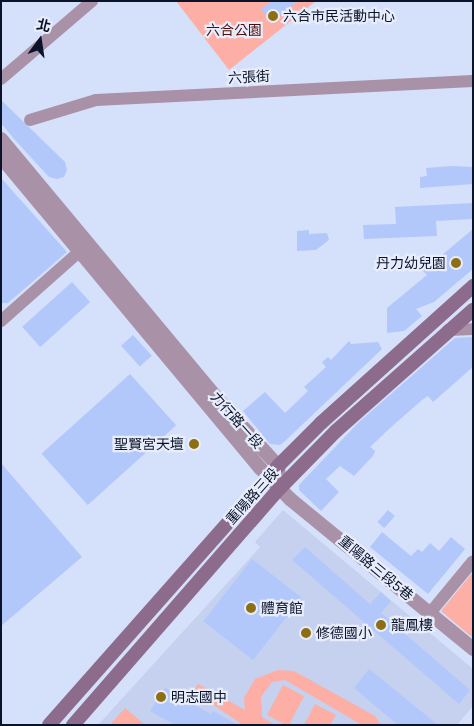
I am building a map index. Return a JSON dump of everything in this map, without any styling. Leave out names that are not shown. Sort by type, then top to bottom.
[{"type":"main road","name":"重陽路三段","points":[[49,725],[278,466],[324,419],[473,286]]},
{"type":"main road","name":"重陽路三段","points":[[73,725],[280,488],[336,431],[448,330],[473,310]]},
{"type":"street","points":[[1,79],[92,1]]},
{"type":"street","name":"六張街","points":[[30,120],[96,100],[473,81]]},
{"type":"street","name":"力行路一段","points":[[1,139],[220,402],[278,466]]},
{"type":"street","name":"力行路一段","points":[[1,157],[268,477],[280,488]]},
{"type":"street","points":[[1,321],[79,252]]},
{"type":"street","points":[[448,330],[473,329]]},
{"type":"street","points":[[278,466],[280,488]]},
{"type":"street","name":"重陽路三段5巷","points":[[280,488],[473,649]]},
{"type":"street","points":[[430,613],[473,560]]},
{"type":"shaded area","name":"修德國小","points":[[283,510],[473,669],[473,706],[457,725],[98,725],[260,547],[255,542]]},
{"type":"green space","name":"六合公園","points":[[176,1],[316,1],[229,70]]},
{"type":"green space","points":[[473,572],[473,638],[441,611]]},
{"type":"green space","points":[[278,670],[294,671],[375,716],[381,725],[362,725],[285,680],[272,682],[261,697],[262,717],[275,725],[243,725],[193,691],[198,684],[245,710],[244,698],[255,679]]},
{"type":"green space","points":[[283,685],[304,696],[289,725],[267,715]]},
{"type":"green space","points":[[315,704],[336,715],[330,725],[304,725]]},
{"type":"green space","points":[[125,708],[145,725],[110,725]]},
{"type":"building","name":"六合市民活動中心","points":[[272,1],[298,1],[271,22],[261,9]]},
{"type":"building","points":[[1,100],[65,162],[67,170],[64,177],[57,179],[49,177],[1,123]]},
{"type":"building","points":[[473,167],[473,184],[420,188],[420,177],[427,176],[426,168]]},
{"type":"building","points":[[1,178],[67,252],[8,303],[1,303]]},
{"type":"building","points":[[473,203],[473,219],[436,221],[437,236],[364,239],[363,225],[396,224],[395,207]]},
{"type":"building","points":[[473,229],[473,269],[434,302],[416,309],[422,316],[404,331],[387,333],[387,308],[427,275],[423,271]]},
{"type":"building","points":[[309,230],[309,234],[327,233],[329,240],[316,250],[297,251],[297,231]]},
{"type":"building","points":[[72,282],[90,302],[40,347],[22,327]]},
{"type":"building","points":[[133,335],[152,356],[140,367],[121,346]]},
{"type":"building","points":[[473,337],[473,367],[433,402],[428,396],[389,429],[370,447],[375,451],[373,456],[354,476],[340,466],[326,479],[339,492],[321,511],[299,490],[299,485],[359,422],[455,338]]},
{"type":"building","points":[[349,341],[351,344],[378,342],[382,349],[285,441],[280,445],[270,444],[243,411],[265,392],[285,413],[308,391],[304,387],[326,367],[322,362],[328,357],[331,360]]},
{"type":"building","points":[[130,374],[176,425],[88,505],[42,454]]},
{"type":"building","points":[[1,463],[82,557],[1,626]]},
{"type":"building","points":[[388,510],[395,516],[384,528],[378,522]]},
{"type":"building","points":[[382,532],[411,556],[418,549],[422,552],[430,543],[439,551],[451,537],[465,549],[428,594],[370,547]]},
{"type":"building","name":"龍鳳樓","points":[[305,547],[370,604],[381,592],[391,601],[381,613],[470,690],[459,704],[292,560]]},
{"type":"building","name":"體育館","points":[[252,559],[302,598],[253,660],[203,621]]},
{"type":"building","points":[[369,669],[438,725],[398,725],[354,688]]},
{"type":"building","points":[[165,688],[211,714],[213,711],[238,725],[175,725],[150,711]]},
{"type":"place","name":"六合市民活動中心","points":[[273,16]]},
{"type":"place","name":"丹力幼兒園","points":[[456,263]]},
{"type":"place","name":"聖賢宮天壇","points":[[194,444]]},
{"type":"place","name":"體育館","points":[[251,608]]},
{"type":"place","name":"龍鳳樓","points":[[381,625]]},
{"type":"place","name":"修德國小","points":[[306,633]]},
{"type":"place","name":"明志國中","points":[[161,697]]}]
